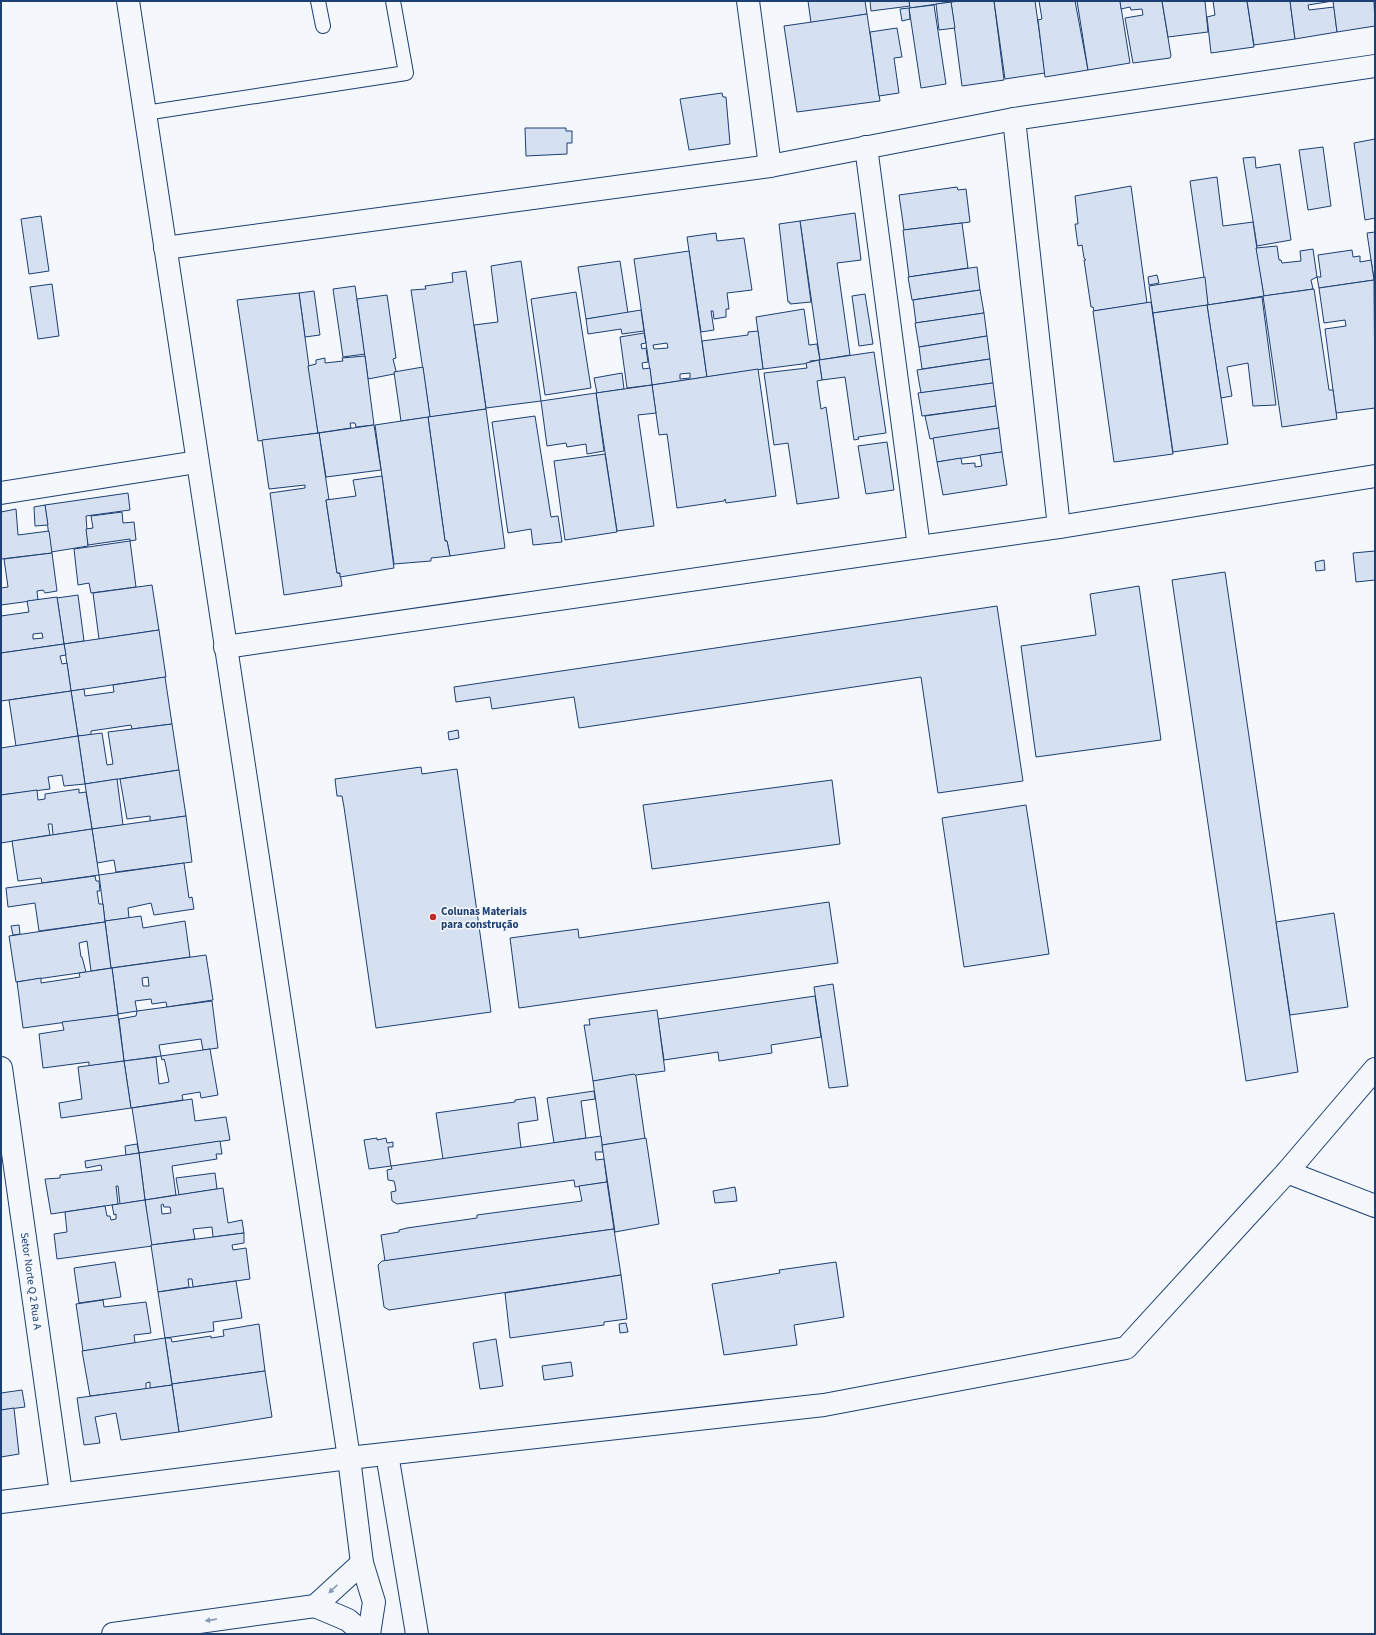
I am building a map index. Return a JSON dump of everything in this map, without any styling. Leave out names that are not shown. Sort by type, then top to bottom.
[{"type":"street","points":[[128,1],[349,1458],[362,1563],[374,1602],[369,1634]]},
{"type":"street","points":[[748,1],[770,166]]},
{"type":"street","points":[[165,248],[770,166],[1014,119],[1375,66]]},
{"type":"street","points":[[1014,119],[1059,527]]},
{"type":"street","points":[[866,147],[919,547]]},
{"type":"street","points":[[1,493],[197,462]]},
{"type":"street","points":[[225,647],[1059,527],[1375,476]]},
{"type":"street","name":"Setor Norte Q 2 Rua A","points":[[1,1068],[61,1493]]},
{"type":"street","points":[[1,1502],[61,1493],[349,1458],[824,1405],[1126,1348],[1287,1172],[1375,1069]]},
{"type":"street","points":[[1287,1172],[1375,1206]]},
{"type":"street","points":[[387,1454],[417,1634]]},
{"type":"street","points":[[315,1606],[362,1563]]},
{"type":"street","points":[[122,1633],[315,1606],[348,1620],[364,1634]]},
{"type":"lane","points":[[318,1],[322,26]]},
{"type":"lane","points":[[145,113],[406,73],[393,1]]},
{"type":"building","points":[[808,1],[865,1],[867,14],[811,23]]},
{"type":"building","points":[[870,1],[909,1],[910,6],[871,11]]},
{"type":"building","points":[[909,1],[951,1],[951,2],[910,8]]},
{"type":"building","points":[[994,1],[1004,80],[962,86],[951,2]]},
{"type":"building","points":[[994,1],[1035,1],[1045,73],[1005,79]]},
{"type":"building","points":[[1039,1],[1075,1],[1088,70],[1045,77],[1038,20],[1042,19]]},
{"type":"building","points":[[1077,1],[1120,1],[1130,63],[1088,70]]},
{"type":"building","points":[[1120,1],[1162,1],[1171,56],[1170,58],[1133,63],[1125,18],[1143,15],[1142,9],[1131,10],[1130,7],[1121,9]]},
{"type":"building","points":[[1162,1],[1205,1],[1208,32],[1168,37]]},
{"type":"building","points":[[1213,1],[1247,1],[1254,47],[1211,53],[1207,17],[1215,15]]},
{"type":"building","points":[[1247,1],[1290,1],[1295,39],[1254,45]]},
{"type":"building","points":[[1290,1],[1333,1],[1308,5],[1309,10],[1334,7],[1337,32],[1295,39]]},
{"type":"building","points":[[1333,1],[1374,1],[1375,26],[1337,32]]},
{"type":"building","points":[[951,2],[955,28],[939,30],[936,4]]},
{"type":"building","points":[[934,5],[946,84],[921,88],[909,8]]},
{"type":"building","points":[[909,8],[910,19],[902,21],[900,9]]},
{"type":"building","points":[[867,14],[880,101],[797,112],[784,26]]},
{"type":"building","points":[[897,28],[902,57],[894,58],[899,93],[879,96],[870,32]]},
{"type":"building","points":[[722,93],[723,97],[726,97],[730,144],[689,150],[680,99]]},
{"type":"building","points":[[525,128],[566,128],[566,131],[572,131],[572,143],[567,143],[567,154],[526,156]]},
{"type":"building","points":[[1375,139],[1375,218],[1365,220],[1354,143]]},
{"type":"building","points":[[1323,147],[1331,206],[1308,210],[1299,150]]},
{"type":"building","points":[[1255,157],[1256,168],[1280,164],[1291,240],[1257,246],[1243,158]]},
{"type":"building","points":[[1217,177],[1223,226],[1253,222],[1264,296],[1208,305],[1190,181]]},
{"type":"building","points":[[1131,186],[1147,303],[1094,311],[1093,307],[1091,307],[1084,260],[1086,260],[1084,258],[1082,245],[1078,246],[1075,224],[1078,224],[1075,196]]},
{"type":"building","points":[[957,187],[958,190],[966,189],[970,222],[904,230],[899,195]]},
{"type":"building","points":[[855,213],[861,260],[837,263],[850,355],[820,360],[800,221]]},
{"type":"building","points":[[41,216],[49,271],[29,274],[21,219]]},
{"type":"building","points":[[800,221],[811,302],[790,304],[790,302],[788,302],[779,224]]},
{"type":"building","points":[[962,223],[968,268],[909,277],[903,230]]},
{"type":"building","points":[[1375,232],[1375,280],[1374,280],[1367,233]]},
{"type":"building","points":[[716,233],[717,241],[744,238],[752,290],[727,293],[729,309],[726,309],[726,317],[714,319],[713,311],[711,311],[714,330],[701,332],[687,237]]},
{"type":"building","points":[[1277,246],[1279,260],[1281,260],[1282,263],[1301,261],[1300,251],[1313,249],[1317,277],[1311,280],[1313,289],[1264,296],[1256,248]]},
{"type":"building","points":[[1352,250],[1353,257],[1360,256],[1360,262],[1371,260],[1374,280],[1319,288],[1317,277],[1321,277],[1318,255]]},
{"type":"building","points":[[689,251],[707,377],[652,385],[634,259]],"holes":[[[667,343],[668,348],[654,349],[653,345]],[[690,373],[690,378],[680,379],[680,374]]]},
{"type":"building","points":[[521,261],[541,401],[486,408],[474,325],[498,322],[491,266]]},
{"type":"building","points":[[620,261],[628,313],[586,319],[578,267]]},
{"type":"building","points":[[977,267],[980,290],[912,300],[908,277]]},
{"type":"building","points":[[466,271],[486,409],[430,417],[411,290],[426,289],[425,286],[453,282],[452,273]]},
{"type":"building","points":[[1157,275],[1159,283],[1149,285],[1148,277]]},
{"type":"building","points":[[1205,277],[1208,305],[1153,313],[1149,286]]},
{"type":"building","points":[[1374,280],[1375,408],[1336,413],[1325,329],[1346,326],[1345,320],[1324,323],[1319,288]]},
{"type":"building","points":[[52,284],[59,336],[38,339],[30,287]]},
{"type":"building","points":[[355,286],[365,354],[343,357],[333,289]]},
{"type":"building","points":[[1314,289],[1329,390],[1333,390],[1337,419],[1282,427],[1263,296]]},
{"type":"building","points":[[980,290],[984,313],[916,323],[913,300]]},
{"type":"building","points":[[314,291],[320,335],[305,337],[299,293]]},
{"type":"building","points":[[576,292],[591,388],[545,395],[531,299]]},
{"type":"building","points":[[299,293],[318,433],[258,441],[237,300]]},
{"type":"building","points":[[865,294],[873,344],[859,346],[852,296]]},
{"type":"building","points":[[387,295],[396,358],[393,359],[396,371],[394,374],[368,379],[357,299]]},
{"type":"building","points":[[1262,297],[1276,405],[1253,406],[1248,363],[1227,367],[1232,396],[1221,398],[1207,305]]},
{"type":"building","points":[[1151,302],[1173,454],[1114,462],[1093,311]]},
{"type":"building","points":[[1207,305],[1228,444],[1173,452],[1153,313]]},
{"type":"building","points":[[804,309],[809,345],[817,344],[820,360],[810,361],[810,363],[763,369],[756,317]]},
{"type":"building","points":[[641,310],[644,331],[622,334],[621,329],[588,334],[586,319]]},
{"type":"building","points":[[984,313],[987,336],[919,347],[915,323]]},
{"type":"building","points":[[758,331],[763,369],[707,377],[702,341],[748,335],[748,332]]},
{"type":"building","points":[[644,333],[646,343],[641,344],[642,349],[646,348],[648,362],[642,363],[643,369],[650,368],[652,385],[627,388],[620,337]]},
{"type":"building","points":[[987,336],[990,359],[922,369],[919,347]]},
{"type":"building","points":[[874,352],[886,433],[858,437],[859,439],[854,440],[845,377],[822,380],[819,360]]},
{"type":"building","points":[[365,356],[374,425],[356,427],[355,423],[350,423],[351,428],[318,433],[308,366],[316,364],[316,360],[325,358],[325,363],[343,361],[342,358]]},
{"type":"building","points":[[990,359],[993,383],[921,393],[917,370]]},
{"type":"building","points":[[819,360],[822,380],[817,381],[821,409],[826,407],[839,498],[797,504],[788,443],[774,445],[764,373],[807,368],[806,363]]},
{"type":"building","points":[[423,367],[430,417],[401,421],[394,372]]},
{"type":"building","points":[[758,369],[776,496],[726,503],[725,499],[724,501],[677,508],[667,434],[659,435],[652,385]]},
{"type":"building","points":[[622,373],[624,389],[597,393],[594,378]]},
{"type":"building","points":[[993,383],[996,406],[922,416],[918,393]]},
{"type":"building","points":[[652,385],[656,413],[638,415],[654,526],[617,531],[596,393]]},
{"type":"building","points":[[596,393],[604,451],[587,454],[586,444],[567,447],[566,443],[547,446],[541,401]]},
{"type":"building","points":[[996,406],[999,428],[930,439],[925,416]]},
{"type":"building","points":[[486,409],[505,548],[450,556],[447,541],[445,541],[428,417]]},
{"type":"building","points":[[535,416],[551,517],[558,516],[562,542],[533,545],[531,529],[508,533],[492,422]]},
{"type":"building","points":[[428,417],[445,541],[447,541],[450,556],[431,558],[431,561],[394,564],[375,425]]},
{"type":"building","points":[[374,425],[381,470],[326,477],[319,433]]},
{"type":"building","points":[[999,428],[1002,452],[937,462],[933,438]]},
{"type":"building","points":[[319,433],[329,500],[326,500],[337,573],[340,573],[342,586],[284,595],[270,493],[305,488],[305,485],[269,489],[262,440]]},
{"type":"building","points":[[887,442],[894,490],[866,494],[858,446]]},
{"type":"building","points":[[1002,452],[1007,485],[943,495],[937,462],[961,458],[962,464],[975,463],[975,467],[982,466],[980,455]]},
{"type":"building","points":[[605,454],[617,532],[565,540],[554,461]]},
{"type":"building","points":[[382,476],[394,568],[340,577],[340,573],[337,573],[326,500],[356,496],[353,480]]},
{"type":"building","points":[[128,493],[130,510],[86,516],[88,546],[51,552],[45,505]]},
{"type":"building","points":[[45,505],[48,525],[35,526],[34,507]]},
{"type":"building","points":[[16,509],[18,535],[49,531],[52,553],[1,559],[1,512]]},
{"type":"building","points":[[122,512],[123,523],[134,522],[136,540],[130,541],[130,539],[88,545],[86,529],[93,528],[91,516]]},
{"type":"building","points":[[130,541],[136,587],[91,593],[89,583],[78,585],[74,549]]},
{"type":"building","points":[[1375,551],[1375,580],[1356,582],[1353,553]]},
{"type":"building","points":[[52,553],[57,591],[45,593],[43,590],[37,591],[38,600],[1,605],[1,588],[8,587],[4,559]]},
{"type":"building","points":[[1324,560],[1325,570],[1316,571],[1315,562]]},
{"type":"building","points":[[1225,572],[1298,1072],[1246,1081],[1172,580]]},
{"type":"building","points":[[152,585],[159,630],[99,639],[93,593]]},
{"type":"building","points":[[1139,586],[1161,740],[1036,757],[1021,646],[1096,635],[1090,594]]},
{"type":"building","points":[[78,595],[84,641],[64,644],[57,598]]},
{"type":"building","points":[[57,597],[64,644],[1,653],[1,616],[29,612],[27,601]],"holes":[[[42,633],[43,638],[33,639],[33,634]]]},
{"type":"building","points":[[997,606],[1023,781],[938,793],[921,677],[579,728],[574,697],[492,709],[490,697],[456,702],[454,687]]},
{"type":"building","points":[[159,630],[166,677],[71,691],[64,644]]},
{"type":"building","points":[[64,644],[66,655],[60,656],[62,664],[67,663],[71,691],[1,701],[1,653]]},
{"type":"building","points":[[165,677],[172,724],[132,729],[131,725],[91,731],[91,735],[78,736],[71,691],[84,689],[85,696],[114,692],[113,685]]},
{"type":"building","points":[[71,691],[78,736],[16,746],[9,700]]},
{"type":"building","points":[[172,724],[179,770],[85,784],[78,736],[102,733],[107,765],[113,764],[108,732]]},
{"type":"building","points":[[458,730],[459,738],[449,740],[448,732]]},
{"type":"building","points":[[78,736],[85,784],[64,786],[62,775],[48,777],[50,789],[1,795],[1,748]]},
{"type":"building","points":[[421,767],[422,774],[457,769],[491,1012],[376,1028],[344,807],[342,796],[337,796],[335,779]]},
{"type":"building","points":[[179,770],[186,816],[150,821],[150,816],[127,819],[120,779]]},
{"type":"building","points":[[117,779],[123,825],[92,829],[85,784]]},
{"type":"building","points":[[832,780],[840,844],[652,869],[643,805]]},
{"type":"building","points":[[79,789],[79,793],[86,792],[92,829],[53,835],[52,824],[48,824],[50,835],[1,843],[1,795],[37,790],[38,800],[45,799],[45,794]]},
{"type":"building","points":[[1026,805],[1049,954],[964,967],[942,818]]},
{"type":"building","points":[[186,816],[192,862],[116,872],[114,860],[97,863],[92,829]]},
{"type":"building","points":[[92,829],[99,875],[42,883],[41,878],[18,881],[12,841]]},
{"type":"building","points":[[184,863],[189,898],[192,897],[194,909],[154,915],[151,903],[128,908],[129,918],[105,921],[99,875]]},
{"type":"building","points":[[95,876],[96,881],[99,881],[100,891],[97,891],[99,904],[103,904],[105,922],[39,931],[35,903],[8,907],[6,888]]},
{"type":"building","points":[[829,902],[838,963],[519,1008],[510,938],[578,929],[579,938]]},
{"type":"building","points":[[1334,913],[1348,1007],[1290,1015],[1276,922]]},
{"type":"building","points":[[141,916],[143,928],[185,921],[190,957],[111,968],[105,921]]},
{"type":"building","points":[[105,922],[111,968],[91,971],[87,941],[79,943],[81,957],[86,972],[16,982],[9,936]]},
{"type":"building","points":[[19,925],[20,934],[13,935],[11,926]]},
{"type":"building","points":[[206,955],[213,1000],[167,1007],[166,1002],[152,1004],[151,999],[135,1001],[137,1011],[118,1014],[112,968]],"holes":[[[148,977],[149,986],[143,986],[142,978]]]},
{"type":"building","points":[[112,968],[118,1015],[23,1028],[17,982],[41,978],[41,983],[80,977],[79,973]]},
{"type":"building","points":[[833,984],[848,1086],[829,1088],[814,987]]},
{"type":"building","points":[[815,996],[821,1037],[771,1045],[772,1053],[719,1061],[718,1052],[664,1060],[658,1019]]},
{"type":"building","points":[[212,1001],[218,1048],[203,1050],[201,1039],[159,1045],[161,1056],[124,1061],[119,1019],[136,1016],[137,1011]]},
{"type":"building","points":[[657,1010],[665,1071],[593,1081],[584,1025],[590,1025],[589,1019]]},
{"type":"building","points":[[118,1015],[124,1061],[89,1066],[89,1062],[43,1068],[39,1034],[64,1030],[62,1022]]},
{"type":"building","points":[[210,1049],[218,1095],[201,1098],[200,1092],[182,1095],[183,1100],[131,1108],[124,1061],[156,1057],[159,1084],[169,1082],[165,1062],[164,1059],[162,1060],[161,1056]]},
{"type":"building","points":[[124,1061],[131,1108],[61,1118],[59,1103],[82,1099],[78,1067]]},
{"type":"building","points":[[634,1074],[636,1076],[645,1139],[602,1145],[593,1081]]},
{"type":"building","points":[[594,1091],[595,1099],[581,1101],[586,1138],[554,1143],[547,1098]]},
{"type":"building","points":[[535,1097],[538,1120],[518,1123],[521,1148],[443,1159],[436,1113],[515,1102],[515,1100]]},
{"type":"building","points":[[192,1099],[195,1121],[226,1117],[230,1140],[139,1153],[132,1108]]},
{"type":"building","points":[[601,1136],[603,1152],[595,1152],[596,1160],[604,1159],[607,1182],[575,1187],[574,1180],[397,1204],[392,1201],[391,1192],[396,1191],[394,1181],[388,1180],[387,1170],[392,1169],[391,1166]]},
{"type":"building","points":[[377,1138],[377,1140],[386,1138],[387,1143],[393,1142],[393,1147],[388,1147],[391,1166],[369,1169],[364,1140]]},
{"type":"building","points":[[646,1138],[659,1224],[615,1232],[602,1145]]},
{"type":"building","points":[[220,1141],[222,1154],[216,1154],[217,1159],[172,1166],[176,1195],[145,1200],[139,1153]]},
{"type":"building","points":[[137,1144],[139,1153],[126,1155],[125,1146]]},
{"type":"building","points":[[139,1153],[145,1200],[120,1204],[118,1186],[116,1186],[118,1204],[51,1214],[45,1179],[60,1178],[60,1175],[102,1170],[101,1165],[86,1168],[85,1161]]},
{"type":"building","points":[[215,1173],[217,1189],[179,1195],[176,1178]]},
{"type":"building","points":[[607,1182],[614,1229],[385,1261],[381,1235],[399,1232],[399,1230],[407,1228],[477,1218],[477,1215],[582,1201],[579,1186]]},
{"type":"building","points":[[735,1187],[737,1201],[715,1203],[713,1191]]},
{"type":"building","points":[[223,1188],[228,1223],[242,1220],[244,1233],[213,1237],[212,1227],[193,1229],[195,1239],[151,1245],[145,1200]],"holes":[[[163,1204],[164,1207],[170,1207],[171,1213],[162,1214],[161,1205]]]},
{"type":"building","points":[[145,1200],[152,1246],[57,1259],[54,1234],[67,1232],[65,1212],[105,1206],[107,1216],[110,1216],[111,1220],[116,1219],[116,1214],[114,1215],[112,1205]]},
{"type":"building","points":[[614,1229],[621,1275],[389,1310],[384,1307],[378,1265],[382,1261]]},
{"type":"building","points":[[244,1233],[244,1243],[232,1245],[233,1250],[246,1248],[250,1279],[193,1287],[192,1279],[188,1279],[189,1287],[158,1292],[151,1245]]},
{"type":"building","points":[[115,1262],[121,1297],[79,1303],[74,1268]]},
{"type":"building","points":[[836,1262],[844,1317],[794,1325],[797,1345],[724,1355],[712,1284],[780,1273],[779,1270]]},
{"type":"building","points":[[621,1275],[627,1319],[604,1322],[604,1325],[510,1338],[505,1293]]},
{"type":"building","points":[[236,1281],[242,1318],[213,1322],[214,1331],[165,1338],[158,1292]]},
{"type":"building","points":[[103,1300],[104,1307],[146,1302],[151,1333],[134,1335],[135,1343],[83,1351],[76,1304]]},
{"type":"building","points":[[626,1323],[628,1332],[620,1333],[619,1324]]},
{"type":"building","points":[[259,1324],[265,1371],[172,1384],[165,1338],[171,1338],[172,1342],[211,1336],[211,1338],[224,1336],[223,1330]]},
{"type":"building","points":[[165,1338],[172,1385],[150,1388],[150,1382],[146,1383],[146,1389],[90,1396],[82,1351]]},
{"type":"building","points":[[496,1339],[503,1386],[480,1389],[473,1343]]},
{"type":"building","points":[[571,1362],[573,1376],[544,1380],[542,1366]]},
{"type":"building","points":[[265,1371],[272,1417],[179,1432],[172,1384]]},
{"type":"building","points":[[172,1385],[179,1432],[121,1440],[116,1413],[95,1417],[100,1443],[84,1445],[77,1398]]},
{"type":"building","points":[[22,1390],[25,1407],[1,1410],[1,1393]]},
{"type":"building","points":[[14,1408],[19,1454],[1,1457],[1,1410]]},
{"type":"place","name":"Colunas Materiais para construção","points":[[433,917]]}]
